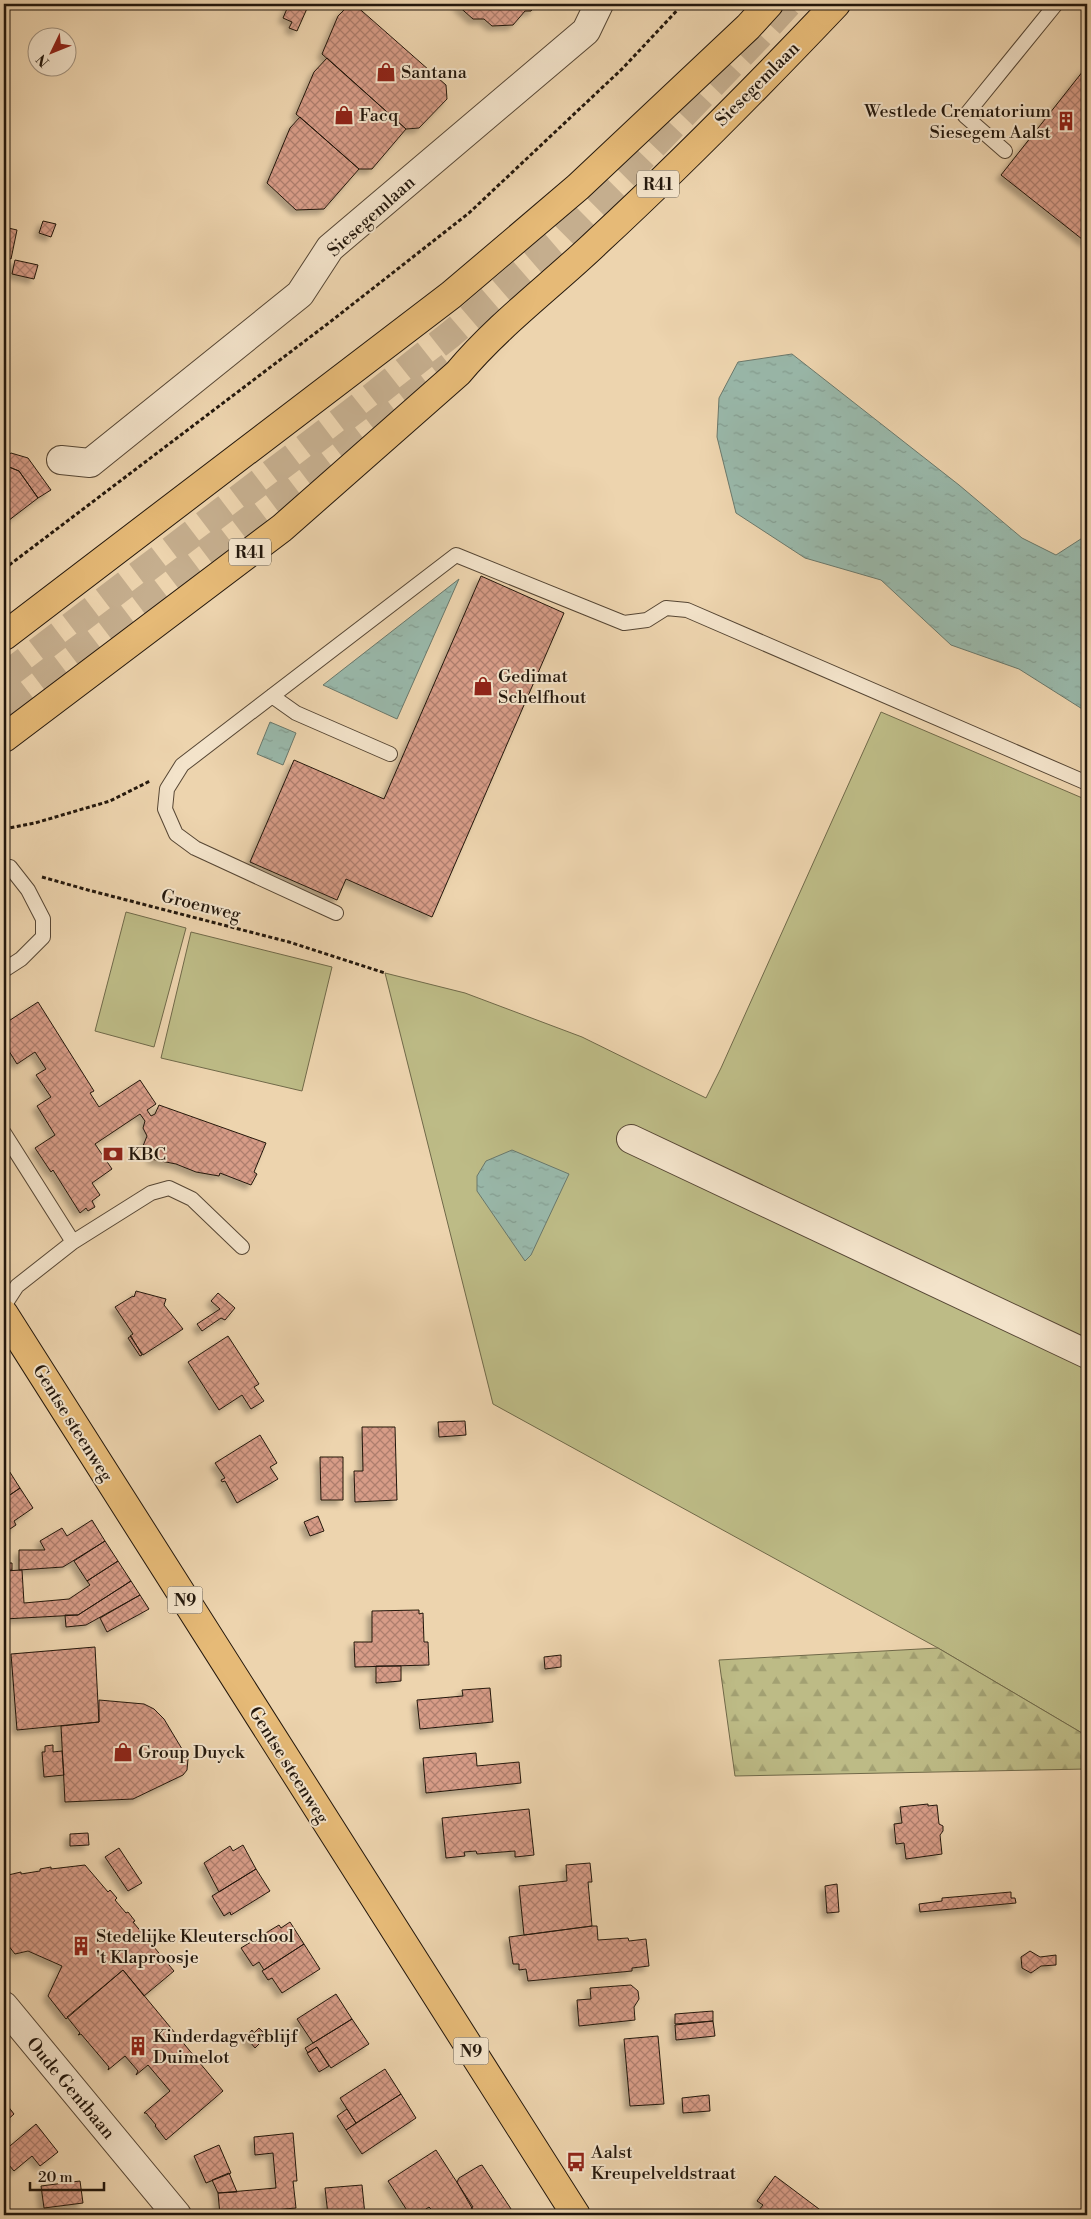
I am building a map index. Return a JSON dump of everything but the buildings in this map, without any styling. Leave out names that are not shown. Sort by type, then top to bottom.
[{"type":"main road","points":[[4,636],[451,295],[578,187],[748,27],[769,4]]},
{"type":"main road","name":"Siesegemlaan","points":[[4,738],[282,528],[458,373],[480,348],[565,273],[648,194],[836,4]]},
{"type":"main road","name":"Gentse steenweg","points":[[4,1314],[576,2215]]},
{"type":"street","name":"Siesegemlaan","points":[[61,460],[90,463],[300,294],[330,248],[586,32],[599,4]]},
{"type":"street","points":[[631,1139],[1087,1354]]},
{"type":"street","name":"Oude Gentbaan","points":[[4,2006],[177,2215]]},
{"type":"lane","points":[[1005,151],[965,116],[1056,4]]},
{"type":"lane","points":[[336,913],[195,848],[176,834],[165,809],[168,788],[182,765],[456,555],[624,623],[647,620],[666,608],[687,610],[1087,783]]},
{"type":"lane","points":[[272,696],[296,713],[390,754]]},
{"type":"lane","points":[[4,970],[21,959],[43,937],[43,919],[28,890],[10,867]]},
{"type":"lane","points":[[4,1133],[73,1242]]},
{"type":"lane","points":[[4,1306],[17,1286],[73,1242],[150,1193],[169,1188],[192,1199],[242,1246]]},
{"type":"path","points":[[4,569],[330,322],[469,213],[622,68],[684,4]]},
{"type":"path","points":[[4,829],[110,801],[182,765]]},
{"type":"path","name":"Groenweg","points":[[10,867],[88,890],[289,942],[386,973]]},
{"type":"green space","points":[[881,712],[1087,800],[1087,1736],[938,1648],[493,1404],[385,973],[465,993],[582,1037],[706,1098]]},
{"type":"green space","points":[[126,912],[186,928],[154,1047],[95,1031]]},
{"type":"green space","points":[[191,932],[332,967],[302,1091],[161,1058]]},
{"type":"green space","points":[[938,1648],[1087,1736],[1087,1769],[735,1776],[719,1660]]},
{"type":"water","points":[[792,354],[959,485],[1022,538],[1056,555],[1087,535],[1087,712],[1019,669],[951,645],[881,580],[805,558],[736,513],[717,437],[719,398],[738,362]]},
{"type":"water","points":[[459,579],[397,719],[323,685]]},
{"type":"water","points":[[270,722],[296,733],[283,765],[257,754]]},
{"type":"water","points":[[512,1150],[569,1174],[531,1255],[525,1261],[477,1191],[477,1176],[486,1161]]},
{"type":"tunnel","points":[[4,677],[360,406],[451,334],[560,240],[635,165],[788,4]]},
{"type":"tunnel","points":[[4,706],[450,366]]},
{"type":"place","name":"Santana","points":[[386,72]]},
{"type":"place","name":"Facq","points":[[344,115]]},
{"type":"place","name":"Westlede Crematorium Siesegem Aalst","points":[[1066,121]]},
{"type":"place","name":"Gedimat Schelfhout","points":[[483,686]]},
{"type":"place","name":"KBC","points":[[113,1154]]},
{"type":"place","name":"Group Duyck","points":[[123,1752]]},
{"type":"place","name":"Stedelijke Kleuterschool 't Klaproosje","points":[[81,1946]]},
{"type":"place","name":"Kinderdagverblijf Duimelot","points":[[138,2046]]},
{"type":"place","name":"Aalst Kreupelveldstraat","points":[[576,2162]]}]
